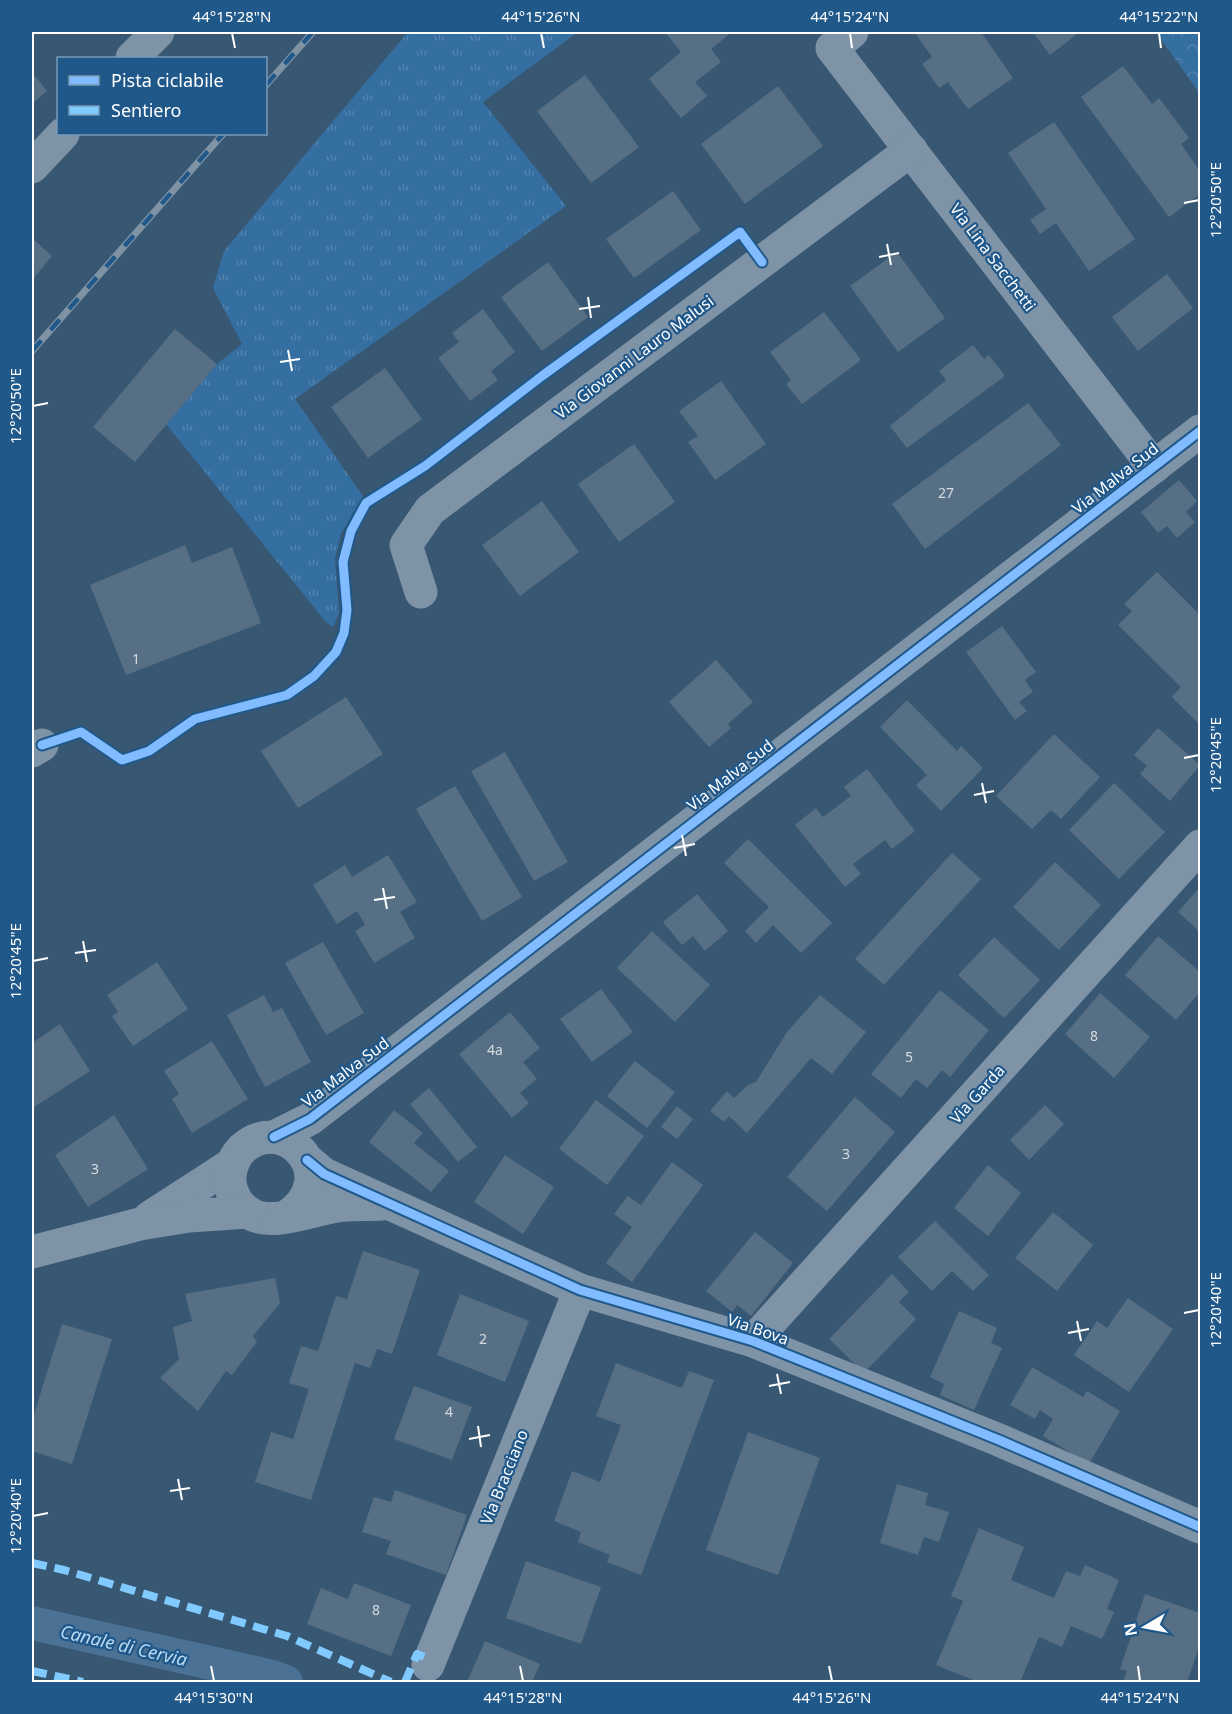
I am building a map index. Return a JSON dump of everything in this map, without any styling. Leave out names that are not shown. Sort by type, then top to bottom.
[{"type":"street","points":[[133,57],[158,32]]},
{"type":"street","name":"Via Lina Sacchetti","points":[[842,40],[911,150],[1154,467]]},
{"type":"street","points":[[32,167],[62,135]]},
{"type":"street","name":"Via Giovanni Lauro Malusi","points":[[421,592],[406,545],[430,510],[911,150]]},
{"type":"street","name":"Via Malva Sud","points":[[274,1137],[319,1112],[1200,431]]},
{"type":"street","name":"Via Garda","points":[[753,1341],[1200,846]]},
{"type":"street","points":[[274,1137],[288,1141],[299,1149],[307,1160],[311,1173],[311,1187],[306,1199],[286,1216],[273,1219],[260,1218],[248,1212],[238,1203],[232,1191],[230,1178],[232,1164],[249,1144],[261,1138],[274,1137]]},
{"type":"street","name":"Via Bova","points":[[307,1160],[324,1174],[580,1290],[753,1341],[999,1440],[1200,1527]]},
{"type":"street","points":[[140,1224],[232,1164]]},
{"type":"street","name":"Via Bova","points":[[286,1216],[338,1206],[387,1203]]},
{"type":"street","points":[[32,1252],[140,1224],[189,1216],[248,1212]]},
{"type":"street","name":"Via Bracciano","points":[[428,1665],[580,1290]]},
{"type":"green space","points":[[408,32],[578,32],[483,102],[566,206],[295,399],[363,496],[341,534],[335,559],[339,613],[333,627],[325,621],[166,424],[217,364],[242,344],[213,288],[224,251]]},
{"type":"green space","points":[[1156,32],[1200,32],[1200,94]]},
{"type":"building","points":[[665,32],[732,32],[711,49],[721,62],[695,82],[707,96],[681,118],[649,79],[681,52]]},
{"type":"building","points":[[981,32],[1013,78],[968,109],[948,82],[939,88],[922,64],[932,57],[915,33]]},
{"type":"building","points":[[1033,32],[1080,32],[1050,55]]},
{"type":"building","points":[[1123,66],[1152,104],[1159,98],[1189,138],[1181,144],[1200,171],[1200,194],[1169,217],[1081,97]]},
{"type":"building","points":[[32,72],[47,91],[32,104]]},
{"type":"building","points":[[585,75],[639,147],[591,183],[537,111]]},
{"type":"building","points":[[778,86],[823,146],[745,204],[701,144]]},
{"type":"building","points":[[1054,122],[1135,239],[1089,271],[1056,223],[1040,234],[1030,220],[1046,209],[1008,153]]},
{"type":"building","points":[[673,191],[701,230],[634,278],[606,239]]},
{"type":"building","points":[[32,238],[52,256],[32,280]]},
{"type":"building","points":[[897,252],[945,318],[898,352],[850,286]]},
{"type":"building","points":[[548,262],[588,317],[542,351],[501,297]]},
{"type":"building","points":[[1167,274],[1193,308],[1138,351],[1112,317]]},
{"type":"building","points":[[483,309],[515,352],[491,371],[498,380],[470,401],[438,358],[459,342],[452,333]]},
{"type":"building","points":[[824,312],[861,360],[802,404],[786,384],[791,380],[770,352]]},
{"type":"building","points":[[175,329],[217,364],[135,462],[93,427]]},
{"type":"building","points":[[973,345],[984,359],[989,355],[1005,376],[907,448],[890,426],[946,380],[939,371]]},
{"type":"building","points":[[385,368],[422,419],[368,458],[331,407]]},
{"type":"building","points":[[721,381],[766,444],[715,480],[688,442],[698,436],[679,411]]},
{"type":"building","points":[[1028,403],[1061,445],[925,549],[892,504]]},
{"type":"building","points":[[634,444],[675,502],[619,542],[578,484]]},
{"type":"building","points":[[1179,480],[1197,501],[1186,512],[1195,522],[1177,538],[1167,526],[1158,533],[1141,512]]},
{"type":"building","points":[[542,501],[579,552],[520,596],[482,545]]},
{"type":"building","points":[[185,545],[192,563],[232,547],[261,623],[126,675],[90,585]]},
{"type":"building","points":[[1157,572],[1200,615],[1200,725],[1172,697],[1181,687],[1118,625],[1132,611],[1124,604]]},
{"type":"building","points":[[1002,626],[1036,672],[1025,680],[1033,692],[1019,702],[1027,711],[1015,720],[966,652]]},
{"type":"building","points":[[716,660],[753,702],[728,724],[731,728],[709,747],[669,702]]},
{"type":"building","points":[[346,697],[383,754],[298,808],[261,751]]},
{"type":"building","points":[[907,700],[957,751],[961,746],[983,768],[941,811],[916,785],[927,775],[880,727]]},
{"type":"building","points":[[1158,728],[1200,765],[1170,801],[1140,774],[1147,766],[1134,755]]},
{"type":"building","points":[[1054,734],[1100,777],[1061,819],[1051,810],[1032,829],[996,796]]},
{"type":"building","points":[[505,752],[568,862],[534,881],[471,771]]},
{"type":"building","points":[[867,769],[915,831],[892,849],[885,840],[853,864],[861,874],[845,887],[795,825],[816,808],[823,817],[851,796],[844,787]]},
{"type":"building","points":[[1114,783],[1165,832],[1119,879],[1069,830]]},
{"type":"building","points":[[455,786],[522,897],[482,921],[416,809]]},
{"type":"building","points":[[748,839],[832,923],[801,953],[773,925],[756,943],[745,931],[769,907],[724,863]]},
{"type":"building","points":[[952,853],[981,879],[884,985],[855,959]]},
{"type":"building","points":[[388,855],[417,902],[400,912],[415,938],[374,963],[355,931],[365,925],[357,911],[337,924],[313,885],[345,865],[352,877]]},
{"type":"building","points":[[1055,862],[1101,905],[1059,950],[1013,907]]},
{"type":"building","points":[[1200,887],[1200,932],[1178,912]]},
{"type":"building","points":[[697,894],[728,931],[705,951],[693,936],[682,945],[663,922]]},
{"type":"building","points":[[652,931],[710,985],[675,1022],[617,968]]},
{"type":"building","points":[[1158,936],[1200,972],[1200,992],[1176,1020],[1125,975]]},
{"type":"building","points":[[994,937],[1040,980],[1004,1018],[958,975]]},
{"type":"building","points":[[323,942],[364,1013],[326,1035],[285,963]]},
{"type":"building","points":[[157,962],[188,1009],[133,1046],[112,1016],[118,1012],[107,995]]},
{"type":"building","points":[[601,989],[633,1032],[592,1062],[560,1019]]},
{"type":"building","points":[[940,990],[989,1030],[950,1077],[942,1070],[927,1088],[916,1079],[901,1098],[871,1074]]},
{"type":"building","points":[[1100,993],[1150,1037],[1114,1078],[1065,1034]]},
{"type":"building","points":[[264,995],[273,1012],[282,1008],[311,1062],[265,1087],[227,1015]]},
{"type":"building","points":[[820,995],[866,1032],[832,1074],[811,1058],[747,1133],[729,1116],[724,1122],[710,1111],[727,1091],[734,1098],[748,1085],[756,1082],[787,1032]]},
{"type":"building","points":[[510,1012],[540,1048],[523,1062],[537,1079],[520,1093],[529,1103],[512,1118],[459,1054]]},
{"type":"building","points":[[60,1024],[90,1071],[34,1107],[32,1103],[32,1043]]},
{"type":"building","points":[[212,1041],[248,1099],[192,1133],[172,1099],[179,1094],[164,1071]]},
{"type":"building","points":[[635,1061],[675,1092],[647,1128],[607,1096]]},
{"type":"building","points":[[429,1088],[477,1147],[458,1162],[410,1104]]},
{"type":"building","points":[[855,1097],[895,1132],[827,1211],[787,1177]]},
{"type":"building","points":[[596,1100],[644,1136],[607,1185],[559,1149]]},
{"type":"building","points":[[1045,1105],[1064,1124],[1029,1160],[1010,1140]]},
{"type":"building","points":[[677,1106],[693,1119],[677,1139],[661,1127]]},
{"type":"building","points":[[394,1110],[423,1133],[414,1143],[449,1171],[431,1192],[369,1142]]},
{"type":"building","points":[[114,1115],[148,1169],[88,1207],[55,1155]]},
{"type":"building","points":[[505,1155],[554,1187],[523,1234],[474,1202]]},
{"type":"building","points":[[672,1162],[703,1185],[632,1282],[606,1263],[632,1227],[614,1214],[628,1196],[641,1205]]},
{"type":"building","points":[[988,1165],[1021,1193],[988,1236],[954,1208]]},
{"type":"building","points":[[1053,1212],[1093,1245],[1057,1291],[1015,1258]]},
{"type":"building","points":[[935,1221],[989,1275],[973,1291],[952,1271],[932,1291],[898,1257]]},
{"type":"building","points":[[755,1232],[793,1263],[751,1316],[737,1305],[732,1312],[706,1291]]},
{"type":"building","points":[[363,1251],[420,1270],[392,1354],[377,1349],[370,1368],[355,1363],[311,1500],[255,1482],[271,1432],[293,1439],[309,1389],[289,1383],[301,1346],[318,1351],[336,1296],[347,1299]]},
{"type":"building","points":[[892,1274],[909,1292],[899,1302],[916,1319],[864,1373],[829,1339]]},
{"type":"building","points":[[275,1278],[280,1303],[253,1336],[257,1342],[232,1375],[226,1371],[198,1411],[160,1378],[179,1359],[173,1327],[192,1321],[185,1294]]},
{"type":"building","points":[[460,1294],[529,1321],[505,1382],[437,1355]]},
{"type":"building","points":[[1128,1298],[1173,1329],[1129,1392],[1074,1355],[1097,1321],[1107,1328]]},
{"type":"building","points":[[959,1311],[997,1328],[991,1343],[1002,1348],[974,1410],[940,1395],[944,1384],[930,1377]]},
{"type":"building","points":[[62,1324],[112,1339],[72,1464],[32,1451],[32,1421]]},
{"type":"building","points":[[616,1363],[682,1388],[689,1371],[714,1380],[641,1575],[607,1562],[610,1555],[578,1542],[581,1532],[554,1521],[572,1471],[600,1482],[621,1425],[596,1416]]},
{"type":"building","points":[[1032,1367],[1083,1397],[1087,1391],[1120,1411],[1089,1464],[1043,1436],[1053,1419],[1040,1410],[1035,1419],[1010,1405]]},
{"type":"building","points":[[414,1386],[472,1407],[452,1460],[394,1439]]},
{"type":"building","points":[[748,1432],[820,1458],[778,1575],[706,1550]]},
{"type":"building","points":[[897,1484],[928,1493],[925,1505],[949,1512],[939,1542],[924,1537],[918,1555],[880,1543]]},
{"type":"building","points":[[395,1490],[467,1515],[446,1575],[386,1554],[391,1541],[362,1532],[374,1497],[391,1502]]},
{"type":"building","points":[[979,1528],[1024,1547],[1011,1580],[1054,1598],[1066,1571],[1080,1576],[1085,1565],[1119,1580],[1107,1609],[1114,1612],[1102,1639],[1071,1626],[1062,1647],[1039,1637],[1020,1682],[978,1682],[936,1665],[963,1601],[951,1596]]},
{"type":"building","points":[[526,1561],[601,1587],[581,1644],[506,1618]]},
{"type":"building","points":[[354,1583],[411,1605],[391,1656],[307,1624],[321,1588],[348,1599]]},
{"type":"building","points":[[1145,1594],[1200,1613],[1200,1644],[1187,1682],[1123,1682],[1127,1671],[1120,1669]]},
{"type":"building","points":[[485,1641],[540,1664],[532,1682],[467,1682]]},
{"type":"waterway","name":"Canale di Cervia","points":[[32,1623],[273,1677],[286,1682]]},
{"type":"railway","points":[[267,84],[313,32]]},
{"type":"railway","points":[[32,351],[222,135]]},
{"type":"marked path","points":[[32,1563],[64,1570],[287,1636],[391,1682]]},
{"type":"marked path","points":[[405,1682],[417,1654],[430,1659]]},
{"type":"marked path","points":[[32,1671],[83,1682]]},
{"type":"cycle path","points":[[42,745],[81,732],[122,760],[149,751],[195,719],[287,695],[314,676],[336,652],[344,633],[347,610],[343,562],[351,531],[366,503],[425,466],[542,376],[740,232],[762,262]]},
{"type":"cycle path","points":[[274,1137],[310,1119],[1200,431]]},
{"type":"cycle path","points":[[307,1160],[324,1174],[580,1290],[753,1341],[999,1440],[1200,1527]]}]
